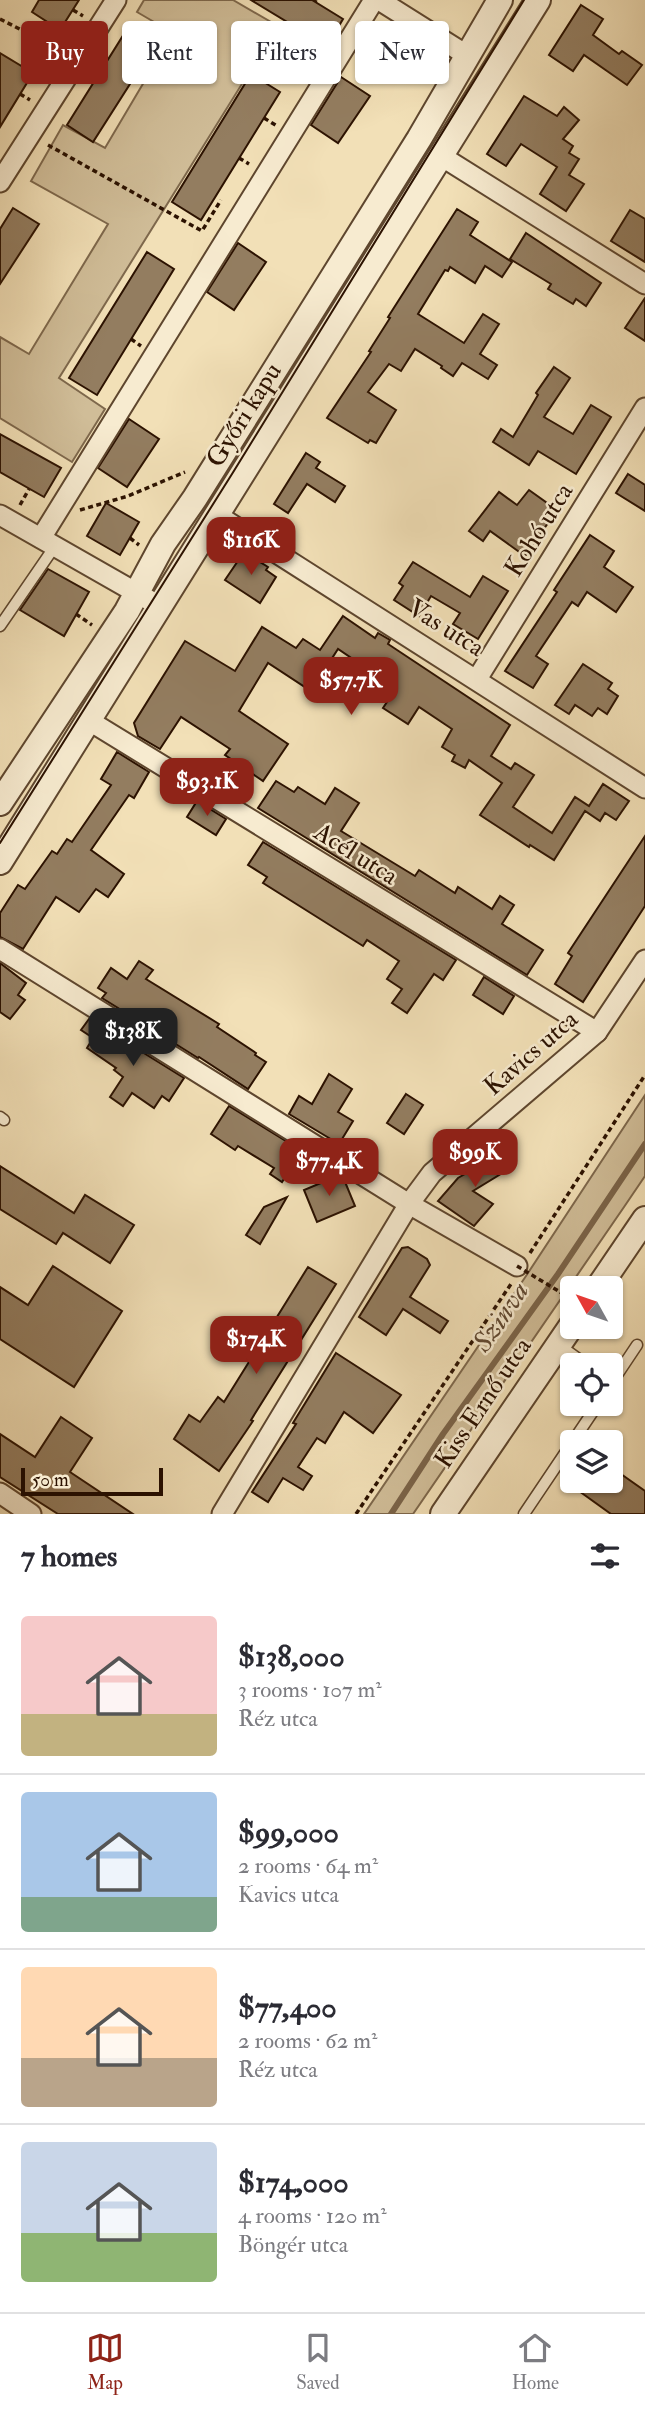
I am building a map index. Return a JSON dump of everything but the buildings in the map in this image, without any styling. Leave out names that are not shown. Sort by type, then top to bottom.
[{"type":"street","points":[[0,182],[116,0]]},
{"type":"street","name":"Győri kapu","points":[[0,862],[88,720],[148,599],[163,544],[195,498],[419,139],[500,0]]},
{"type":"street","name":"Győri kapu","points":[[0,803],[148,599],[217,515],[538,0]]},
{"type":"street","points":[[48,542],[52,520],[382,1],[468,56]]},
{"type":"street","points":[[441,156],[645,284]]},
{"type":"street","name":"Kohó utca","points":[[477,679],[645,408]]},
{"type":"street","points":[[8,514],[48,542],[148,599]]},
{"type":"street","name":"Vas utca","points":[[217,515],[645,788]]},
{"type":"street","name":"Acél utca","points":[[88,720],[597,1032]]},
{"type":"street","points":[[0,949],[409,1203],[516,1274]]},
{"type":"street","name":"Kavics utca","points":[[222,1514],[409,1203],[432,1172],[597,1032],[645,960]]},
{"type":"street","points":[[607,1276],[641,1232]]},
{"type":"street","name":"Kiss Ernő utca","points":[[443,1514],[562,1339]]},
{"type":"street","points":[[0,1493],[31,1514]]},
{"type":"lane","points":[[0,626],[48,542]]},
{"type":"lane","points":[[623,1365],[636,1345]]},
{"type":"lane","points":[[524,1514],[590,1416]]},
{"type":"path","points":[[0,19],[21,30]]},
{"type":"path","points":[[48,145],[201,231],[221,200]]},
{"type":"path","points":[[52,520],[128,496],[187,471]]},
{"type":"path","points":[[8,514],[29,489]]},
{"type":"path","points":[[130,538],[141,546]]},
{"type":"path","points":[[76,614],[98,629]]},
{"type":"path","points":[[356,1514],[645,1075]]},
{"type":"path","points":[[516,1274],[560,1292]]},
{"type":"shaded area","points":[[144,0],[233,0],[269,21],[231,21],[231,84],[242,84],[59,378],[105,409],[72,462],[0,418],[0,337],[29,354],[108,224],[31,181],[63,125],[105,148],[143,84],[217,84],[217,21],[152,21],[137,12]]},
{"type":"shaded area","points":[[645,1095],[645,1176],[576,1276],[560,1276],[560,1300],[413,1514],[364,1514]]},
{"type":"waterway","name":"Szinva","points":[[391,1514],[443,1434],[558,1274],[645,1144]]},
{"type":"tram line","points":[[0,843],[232,474],[524,0]]}]
